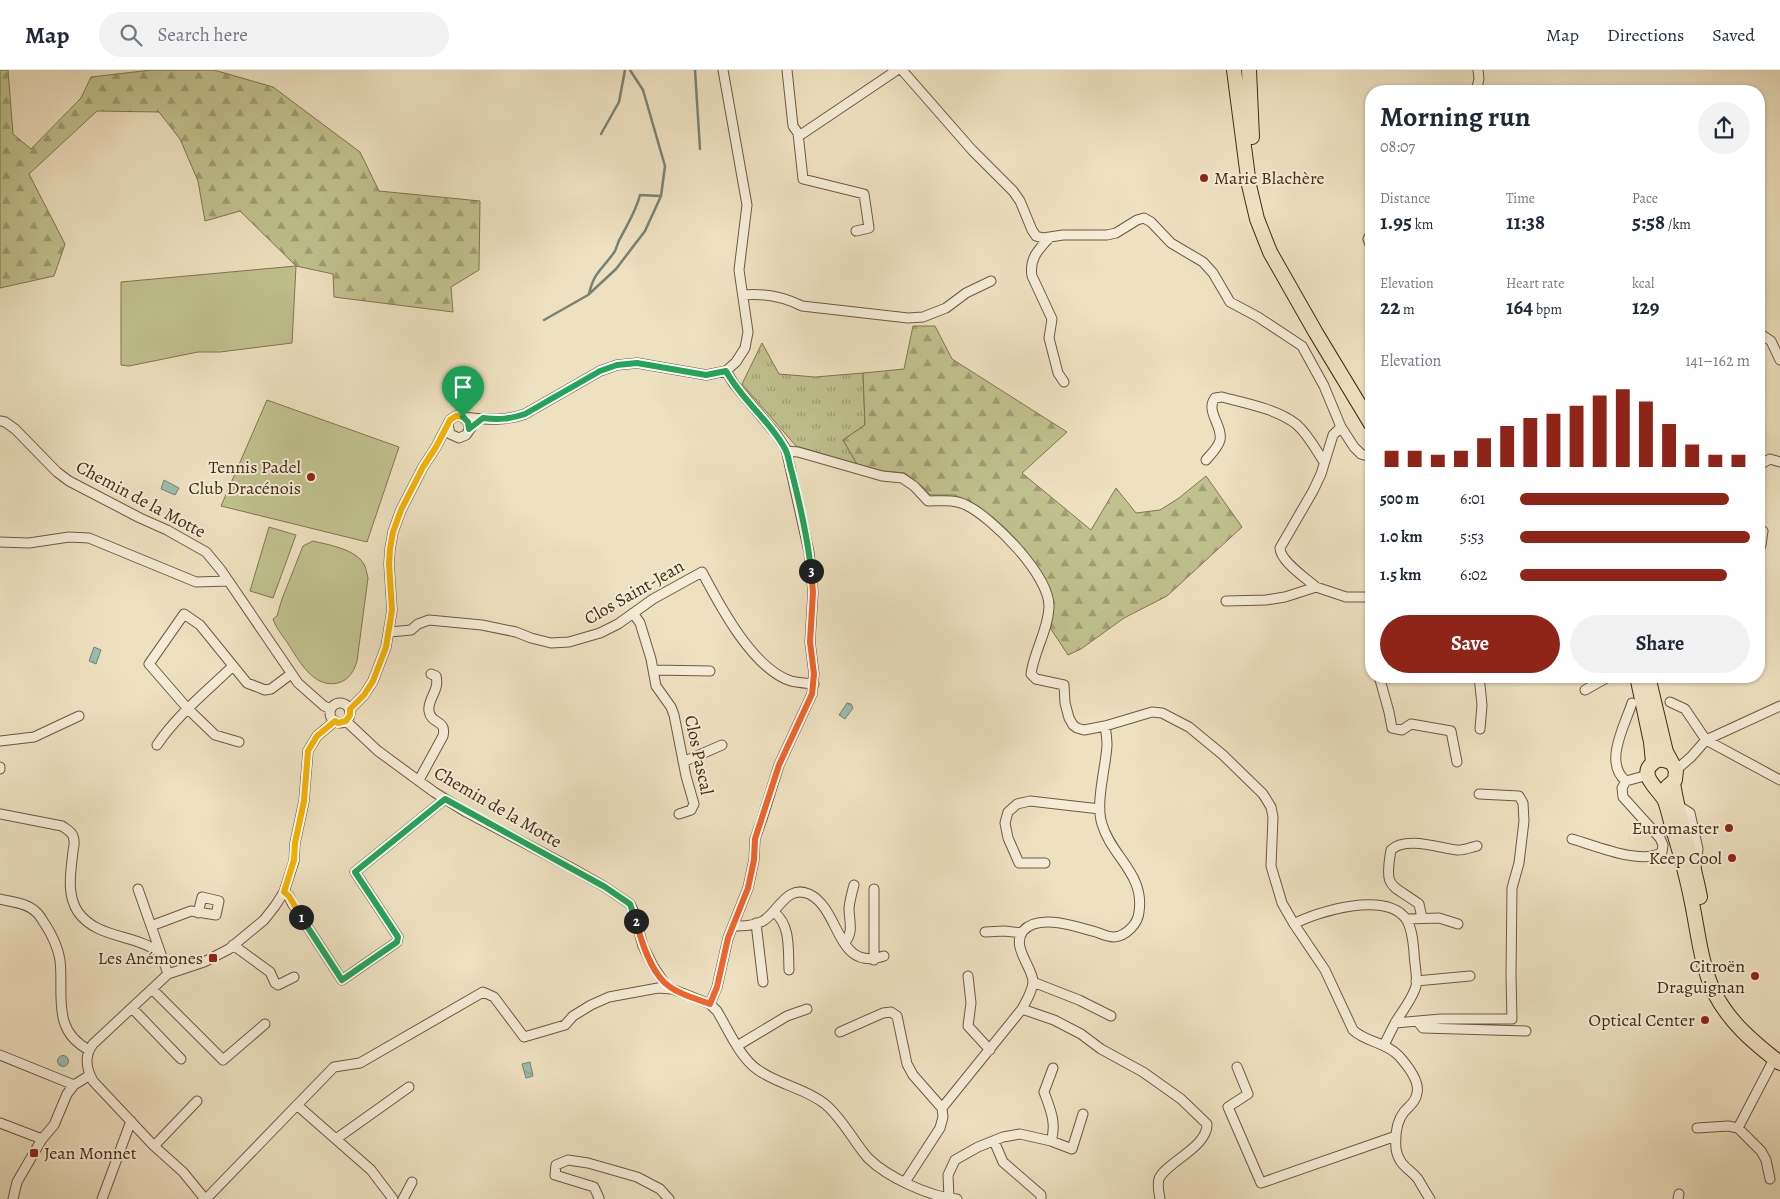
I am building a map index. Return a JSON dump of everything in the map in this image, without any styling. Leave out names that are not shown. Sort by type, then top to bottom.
[{"type":"main road","points":[[1234,70],[1249,185],[1257,219],[1270,252],[1365,414]]},
{"type":"main road","points":[[1249,70],[1250,126],[1258,183],[1266,218],[1278,248],[1365,396]]},
{"type":"main road","points":[[1638,683],[1651,742],[1653,762]]},
{"type":"main road","points":[[1650,683],[1666,752],[1673,772],[1677,805],[1696,871],[1710,951],[1722,987],[1734,1010],[1778,1058]]},
{"type":"main road","points":[[1673,772],[1665,759],[1653,762],[1648,768],[1648,776],[1664,801],[1681,856],[1702,952],[1714,991],[1727,1014],[1747,1037],[1778,1058]]},
{"type":"main road","points":[[1656,787],[1668,787],[1673,772]]},
{"type":"street","points":[[350,709],[345,704],[339,703],[331,709],[331,716],[338,723],[346,721],[350,715],[350,709],[364,695],[381,664],[390,632],[392,610],[389,564],[393,532],[401,510],[418,476],[452,418],[504,420],[525,414],[600,371],[617,365],[637,363],[706,375],[726,371],[736,362],[745,348],[748,332],[739,270],[747,205],[723,70]]},
{"type":"street","points":[[787,70],[793,126],[798,133],[803,179],[864,194],[870,228],[856,231]]},
{"type":"street","points":[[798,133],[807,132],[897,70]]},
{"type":"street","points":[[902,70],[972,150],[1013,190],[1036,236],[1043,238],[1080,234],[1108,235],[1116,233],[1137,220],[1144,218],[1152,222],[1171,243],[1203,262],[1213,272],[1230,302],[1258,317],[1302,346],[1324,386],[1341,427],[1354,447],[1365,455]]},
{"type":"street","points":[[1478,70],[1478,85]]},
{"type":"street","points":[[1050,237],[1034,255],[1030,270],[1052,319],[1049,338],[1058,373],[1064,382]]},
{"type":"street","points":[[743,296],[767,294],[787,298],[802,306],[908,318],[923,317],[946,308],[966,293],[991,281]]},
{"type":"street","points":[[1765,337],[1772,341],[1780,360]]},
{"type":"street","points":[[726,371],[734,384],[776,434],[786,452],[809,552],[813,592],[810,642],[814,684],[812,694],[779,765],[755,839],[754,860],[748,888],[723,954],[717,987],[710,1004],[717,1011],[737,1046],[757,1070],[814,1096],[827,1106],[869,1158],[882,1169],[905,1182],[937,1196],[953,1199],[948,1174],[956,1160],[978,1147],[994,1141],[1020,1134],[1051,1141],[1072,1149],[1083,1114]]},
{"type":"street","points":[[1206,460],[1220,440],[1220,432],[1212,408],[1212,402],[1216,398],[1222,397],[1266,409],[1296,424],[1324,462]]},
{"type":"street","points":[[463,417],[468,422],[469,429]]},
{"type":"street","points":[[436,447],[454,437],[463,437],[469,429],[483,418]]},
{"type":"street","name":"Chemin de la Motte","points":[[0,421],[5,422],[16,430],[57,472],[69,480],[206,552],[291,674],[310,694],[324,706],[331,709]]},
{"type":"street","points":[[448,424],[448,431],[454,437]]},
{"type":"street","points":[[1341,427],[1333,435],[1321,474],[1280,548],[1280,553],[1284,559],[1316,587],[1346,597],[1365,597]]},
{"type":"street","points":[[786,452],[798,452],[882,476],[902,478],[914,486],[928,501],[957,502],[979,512],[1020,552],[1032,567],[1047,597],[1049,605],[1046,624],[1032,665],[1031,674],[1032,677],[1046,682],[1064,685],[1065,703],[1073,726],[1084,730],[1105,726],[1152,712],[1162,713],[1189,727],[1223,755],[1263,794],[1271,807],[1272,866],[1282,902],[1294,924],[1325,970],[1353,1030],[1360,1037],[1384,1045],[1398,1055],[1410,1069],[1418,1091],[1416,1098],[1404,1112],[1398,1123],[1396,1151],[1406,1170],[1416,1177],[1430,1199]]},
{"type":"street","points":[[1765,462],[1770,459],[1780,462]]},
{"type":"street","points":[[0,542],[29,542],[70,537],[90,538],[196,582],[228,581]]},
{"type":"street","name":"Clos Saint-Jean","points":[[390,632],[410,630],[418,624],[429,620],[482,625],[551,642],[569,642],[600,633],[618,624],[702,572],[726,616],[759,661],[775,674],[791,681],[814,684]]},
{"type":"street","points":[[1226,601],[1266,600],[1285,597],[1316,587]]},
{"type":"street","name":"Clos Pascal","points":[[633,613],[640,623],[654,670],[656,686],[671,707],[674,715],[683,762],[694,804],[691,810],[679,814]]},
{"type":"street","points":[[239,742],[215,735],[188,709],[149,664],[184,614],[200,626],[247,684],[265,690],[271,689],[291,674]]},
{"type":"street","points":[[157,745],[188,709],[234,666]]},
{"type":"street","points":[[654,670],[710,671]]},
{"type":"street","points":[[419,780],[445,730],[429,714],[429,708],[438,684],[436,676],[431,674]]},
{"type":"street","points":[[1381,683],[1392,728],[1402,730],[1411,724],[1451,731],[1457,762]]},
{"type":"street","points":[[1480,683],[1482,706],[1480,730]]},
{"type":"street","points":[[1585,690],[1598,683]]},
{"type":"street","points":[[1670,702],[1685,709],[1706,740],[1780,780]]},
{"type":"street","points":[[1626,781],[1618,775],[1616,749],[1632,703]]},
{"type":"street","points":[[1673,772],[1691,758],[1706,740],[1780,706]]},
{"type":"street","points":[[0,741],[34,737],[79,716]]},
{"type":"street","points":[[335,721],[317,736],[308,751],[304,801],[295,843],[294,860],[284,892],[264,920],[233,945],[204,962],[168,974],[93,1044],[86,1056],[87,1067],[93,1081],[154,1146],[183,1172],[206,1199],[334,1067],[360,1062],[483,992],[494,997],[524,1037],[565,1025],[573,1016],[608,997],[658,988],[672,989]]},
{"type":"street","name":"Chemin de la Motte","points":[[346,721],[378,750],[445,799],[478,819],[570,867],[630,904],[643,946],[665,984],[672,989],[710,1004]]},
{"type":"street","points":[[942,1108],[990,1050],[1003,1030],[1022,1009],[1029,996],[1033,982],[1024,960],[1020,942],[1022,933],[1027,928],[1037,924],[1054,922],[1114,937],[1125,934],[1134,925],[1139,914],[1136,882],[1129,868],[1105,834],[1101,821],[1100,809],[1107,744],[1105,726]]},
{"type":"street","points":[[683,762],[722,745]]},
{"type":"street","points":[[1572,838],[1627,855],[1656,856],[1662,852],[1663,845],[1660,838],[1623,797],[1622,788],[1626,781],[1648,776]]},
{"type":"street","points":[[1396,1023],[1440,1019],[1512,1018],[1512,888],[1519,863],[1524,821],[1523,803],[1519,796],[1479,794]]},
{"type":"street","points":[[284,892],[289,896],[342,980],[397,942],[398,937],[355,872],[445,799]]},
{"type":"street","points":[[1045,862],[1019,862],[1008,838],[1005,823],[1008,812],[1018,804],[1030,801],[1100,809]]},
{"type":"street","points":[[0,814],[62,826],[70,831],[74,838],[69,879],[72,899],[79,913],[96,928],[152,946],[160,952]]},
{"type":"street","points":[[1422,918],[1419,904],[1397,889],[1388,878],[1387,870],[1391,850],[1402,843],[1459,850],[1477,846]]},
{"type":"street","points":[[845,942],[851,931],[849,907],[854,885]]},
{"type":"street","points":[[138,889],[168,974]]},
{"type":"street","points":[[874,889],[874,960]]},
{"type":"street","points":[[733,926],[761,922],[774,912],[788,896],[800,891],[810,894],[819,902],[851,953],[860,959],[874,960],[884,956]]},
{"type":"street","points":[[0,899],[28,906],[37,912],[48,930],[60,959],[61,1004],[67,1032],[76,1042],[89,1050]]},
{"type":"street","points":[[1294,924],[1306,918],[1335,909],[1366,904],[1395,909],[1406,919],[1412,937],[1416,986],[1384,1045]]},
{"type":"street","points":[[151,926],[191,911],[198,913]]},
{"type":"street","points":[[774,912],[781,917],[787,932],[789,970]]},
{"type":"street","points":[[1406,919],[1439,918],[1458,924]]},
{"type":"street","points":[[756,923],[763,982]]},
{"type":"street","points":[[985,932],[1004,931],[1022,933]]},
{"type":"street","points":[[233,945],[270,972],[275,983],[278,985],[294,976]]},
{"type":"street","points":[[968,976],[971,1003],[968,1026],[990,1050]]},
{"type":"street","points":[[1416,981],[1470,976]]},
{"type":"street","points":[[1033,982],[1079,1000],[1111,1016]]},
{"type":"street","points":[[152,989],[223,1060],[265,1024]]},
{"type":"street","points":[[132,1008],[180,1059]]},
{"type":"street","points":[[737,1046],[787,1016],[807,1009]]},
{"type":"street","points":[[1022,1009],[1054,1020],[1081,1034],[1143,1072],[1181,1099],[1207,1124],[1207,1130],[1202,1138],[1189,1152],[1163,1173],[1159,1180],[1160,1199]]},
{"type":"street","points":[[840,1032],[883,1013],[891,1012],[897,1016],[907,1064],[913,1075],[942,1108],[943,1118],[940,1128],[905,1182]]},
{"type":"street","points":[[1418,1022],[1423,1028],[1526,1031]]},
{"type":"street","points":[[0,1055],[74,1085]]},
{"type":"street","points":[[1738,1128],[1778,1058]]},
{"type":"street","points":[[1237,1067],[1248,1094],[1228,1107],[1260,1183],[1396,1136]]},
{"type":"street","points":[[1051,1141],[1054,1133],[1052,1117],[1044,1092],[1054,1068]]},
{"type":"street","points":[[13,1199],[17,1182],[42,1138],[54,1125],[67,1094],[74,1085],[90,1075]]},
{"type":"street","points":[[336,1139],[409,1087]]},
{"type":"street","points":[[154,1146],[197,1101]]},
{"type":"street","points":[[297,1105],[371,1170],[393,1199]]},
{"type":"street","points":[[102,1199],[131,1121]]},
{"type":"street","points":[[0,1123],[42,1138]]},
{"type":"street","points":[[1697,1128],[1728,1126],[1738,1128],[1761,1151],[1766,1160],[1770,1179]]},
{"type":"street","points":[[994,1141],[1003,1162],[1041,1196],[1041,1199]]},
{"type":"street","points":[[599,1198],[594,1187],[556,1175],[556,1165],[568,1160],[588,1163],[637,1177],[660,1189],[669,1199]]},
{"type":"street","points":[[403,1199],[412,1182]]},
{"type":"green space","points":[[0,70],[8,70],[13,134],[31,149],[81,98],[91,77],[152,70],[214,70],[273,87],[360,152],[379,191],[480,201],[479,270],[451,287],[453,312],[334,297],[333,274],[296,266],[240,211],[205,221],[198,181],[180,139],[159,112],[97,111],[29,174],[65,244],[54,276],[0,288]]},
{"type":"green space","points":[[296,266],[292,343],[220,352],[198,352],[129,366],[121,365],[121,282]]},
{"type":"green space","points":[[913,326],[935,326],[952,359],[1067,432],[1022,473],[1091,530],[1116,488],[1136,513],[1160,510],[1179,498],[1206,476],[1242,527],[1167,596],[1124,618],[1081,649],[1068,655],[1049,626],[1051,599],[1023,550],[983,510],[955,495],[930,495],[905,473],[882,471],[857,464],[843,440],[865,425],[863,373],[904,369]]},
{"type":"green space","points":[[762,343],[779,374],[815,377],[863,373],[865,425],[843,440],[857,464],[796,446],[742,384]]},
{"type":"green space","name":"Tennis Padel Club Dracénois","points":[[267,400],[399,447],[367,542],[221,506]]},
{"type":"green space","points":[[269,527],[296,535],[273,598],[250,591]]},
{"type":"green space","points":[[313,541],[334,546],[356,555],[365,566],[368,578],[357,661],[350,675],[338,683],[329,684],[321,682],[307,671],[279,631],[273,619],[277,616],[303,546]]},
{"type":"water","points":[[164,480],[179,488],[175,495],[161,489]]},
{"type":"water","points":[[94,647],[101,650],[96,664],[89,661]]},
{"type":"water","points":[[847,703],[851,704],[853,708],[845,719],[839,715]]},
{"type":"water","points":[[63,1055],[69,1061],[63,1067],[57,1061]]},
{"type":"water","points":[[530,1062],[533,1076],[526,1078],[522,1064]]},
{"type":"waterway","points":[[601,134],[619,102],[625,70]]},
{"type":"waterway","points":[[544,320],[588,295],[616,269],[645,231],[661,196],[665,166],[643,90],[630,70]]},
{"type":"waterway","points":[[695,70],[700,149]]},
{"type":"waterway","points":[[589,294],[597,275],[615,251],[640,195],[661,196]]},
{"type":"place","name":"Marie Blachère","points":[[1204,178]]},
{"type":"place","name":"Tennis Padel Club Dracénois","points":[[311,477]]},
{"type":"place","name":"Euromaster","points":[[1729,828]]},
{"type":"place","name":"Keep Cool","points":[[1732,858]]},
{"type":"place","name":"Les Anémones","points":[[213,958]]},
{"type":"place","name":"Citroën Draguignan","points":[[1755,976]]},
{"type":"place","name":"Optical Center","points":[[1705,1020]]},
{"type":"place","name":"Jean Monnet","points":[[34,1153]]},
{"type":"route","points":[[637,363],[706,375],[726,371],[734,384],[776,434],[786,449],[809,552],[813,592],[810,642],[814,684],[812,694],[779,765],[755,839],[754,860],[748,888],[728,938],[717,987],[710,1004],[672,989],[665,984],[643,946],[630,904],[570,867],[478,819],[445,799],[355,872],[398,937],[397,942],[342,980],[289,896],[284,892],[294,860],[295,843],[304,801],[308,751],[317,736],[335,721],[343,723],[349,718],[350,709],[364,695],[381,664],[392,617],[389,564],[393,532],[401,510],[450,420],[456,416],[463,417],[468,422],[469,429],[483,418],[504,420],[515,418],[600,371],[617,365],[637,363]]}]
